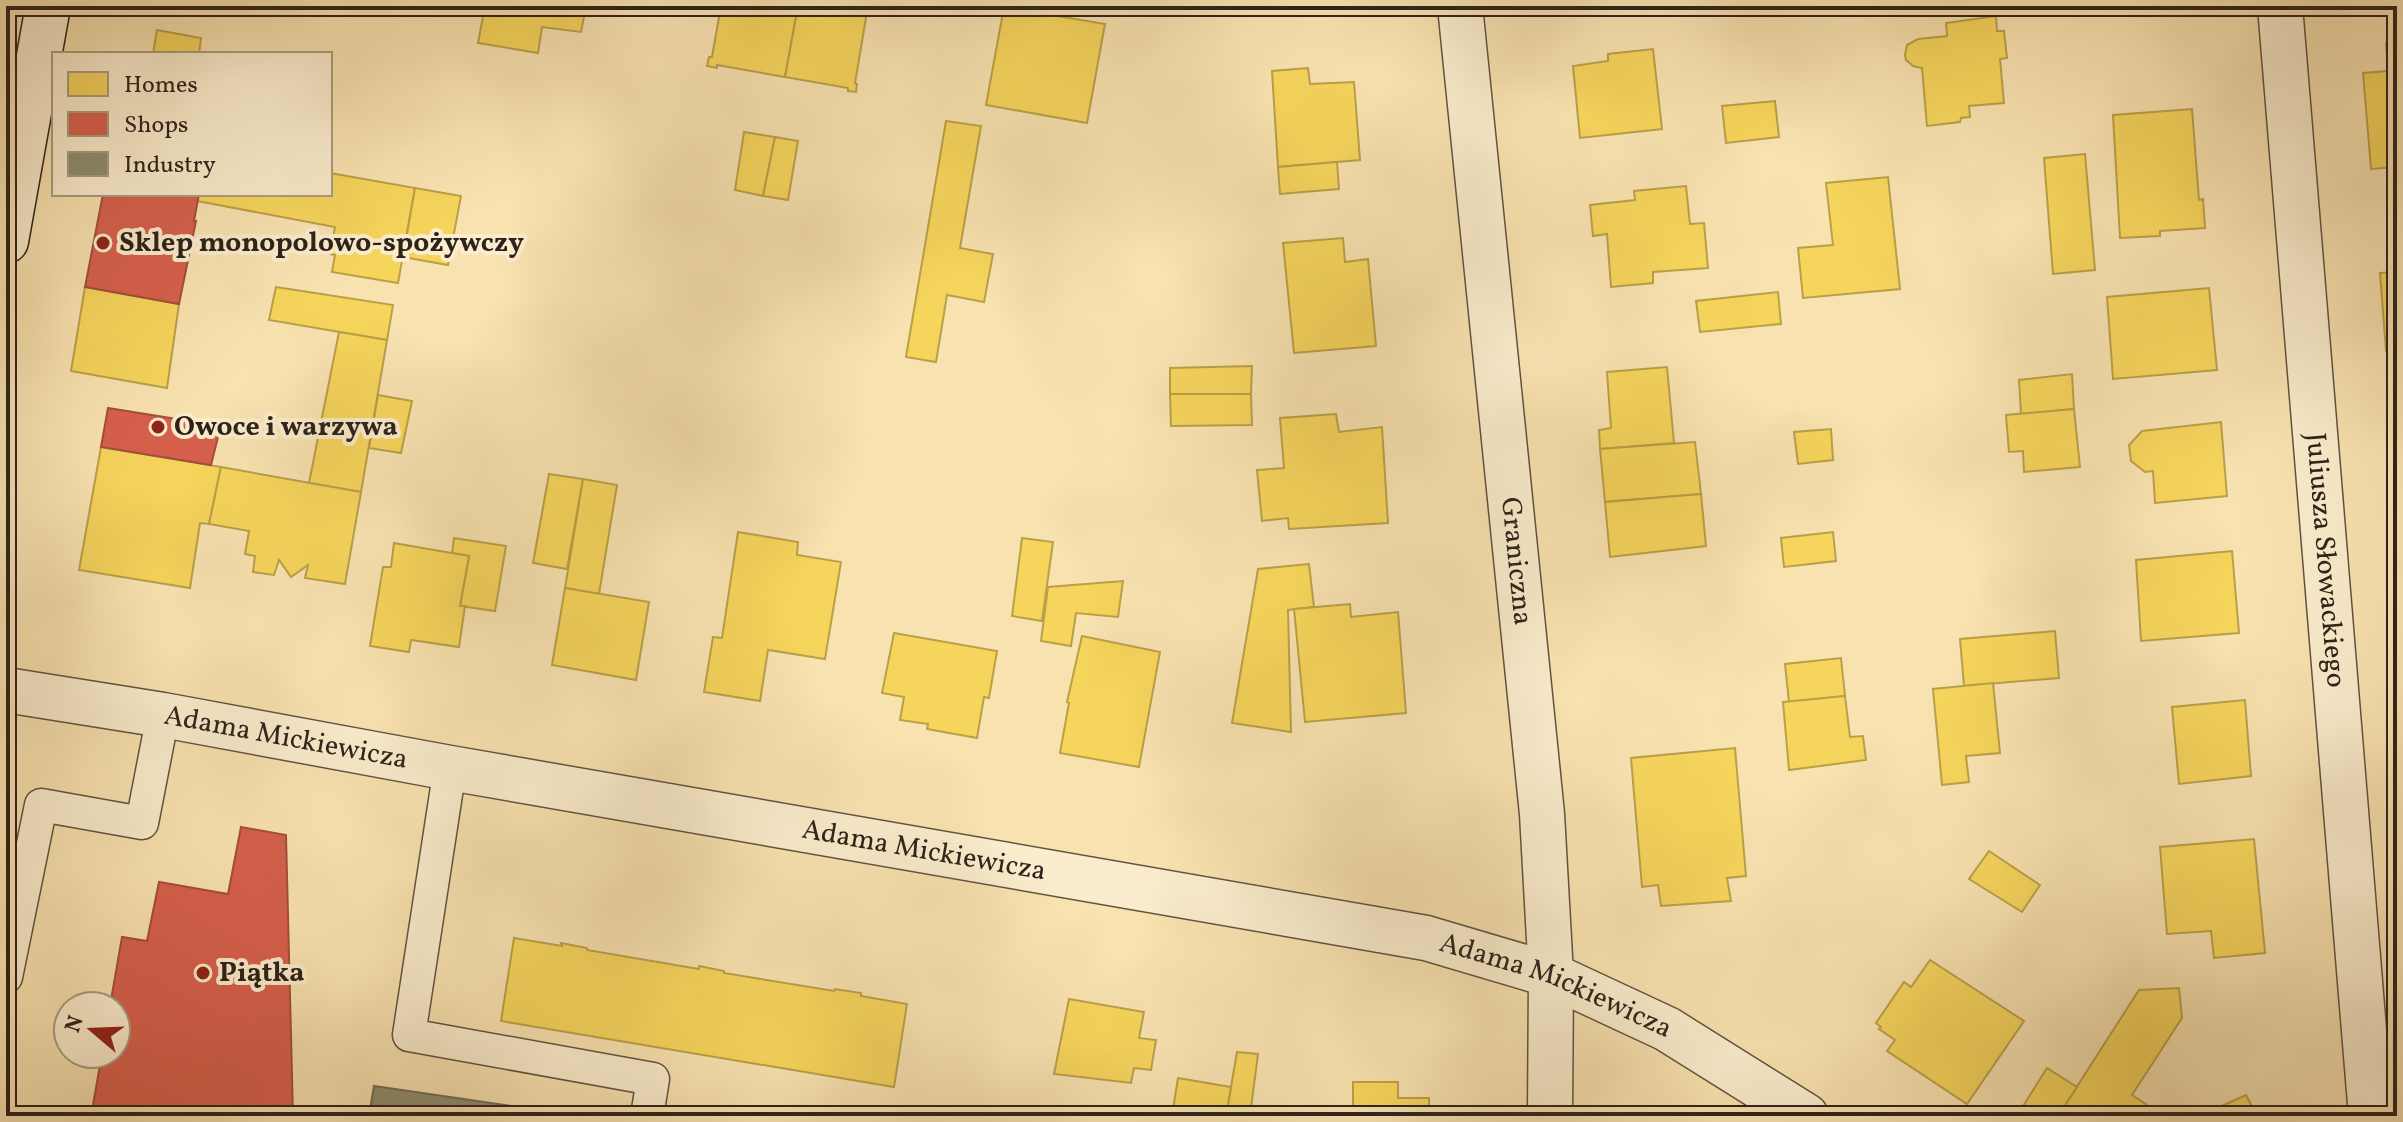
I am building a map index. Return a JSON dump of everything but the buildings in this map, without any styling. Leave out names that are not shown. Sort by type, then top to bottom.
[{"type":"street","points":[[6,241],[48,6]]},
{"type":"street","name":"Graniczna","points":[[1460,6],[1542,814],[1551,975],[1550,1116]]},
{"type":"street","name":"Juliusza Słowackiego","points":[[2280,6],[2371,1116]]},
{"type":"street","name":"Adama Mickiewicza","points":[[6,690],[1426,938],[1551,975],[1667,1029],[1806,1116]]},
{"type":"lane","points":[[6,977],[41,805],[142,823],[163,715]]},
{"type":"lane","points":[[450,768],[409,1035],[653,1079],[647,1116]]},
{"type":"place","name":"Sklep monopolowo-spożywczy","points":[[103,243]]},
{"type":"place","name":"Owoce i warzywa","points":[[158,427]]},
{"type":"place","name":"Piątka","points":[[203,973]]}]
